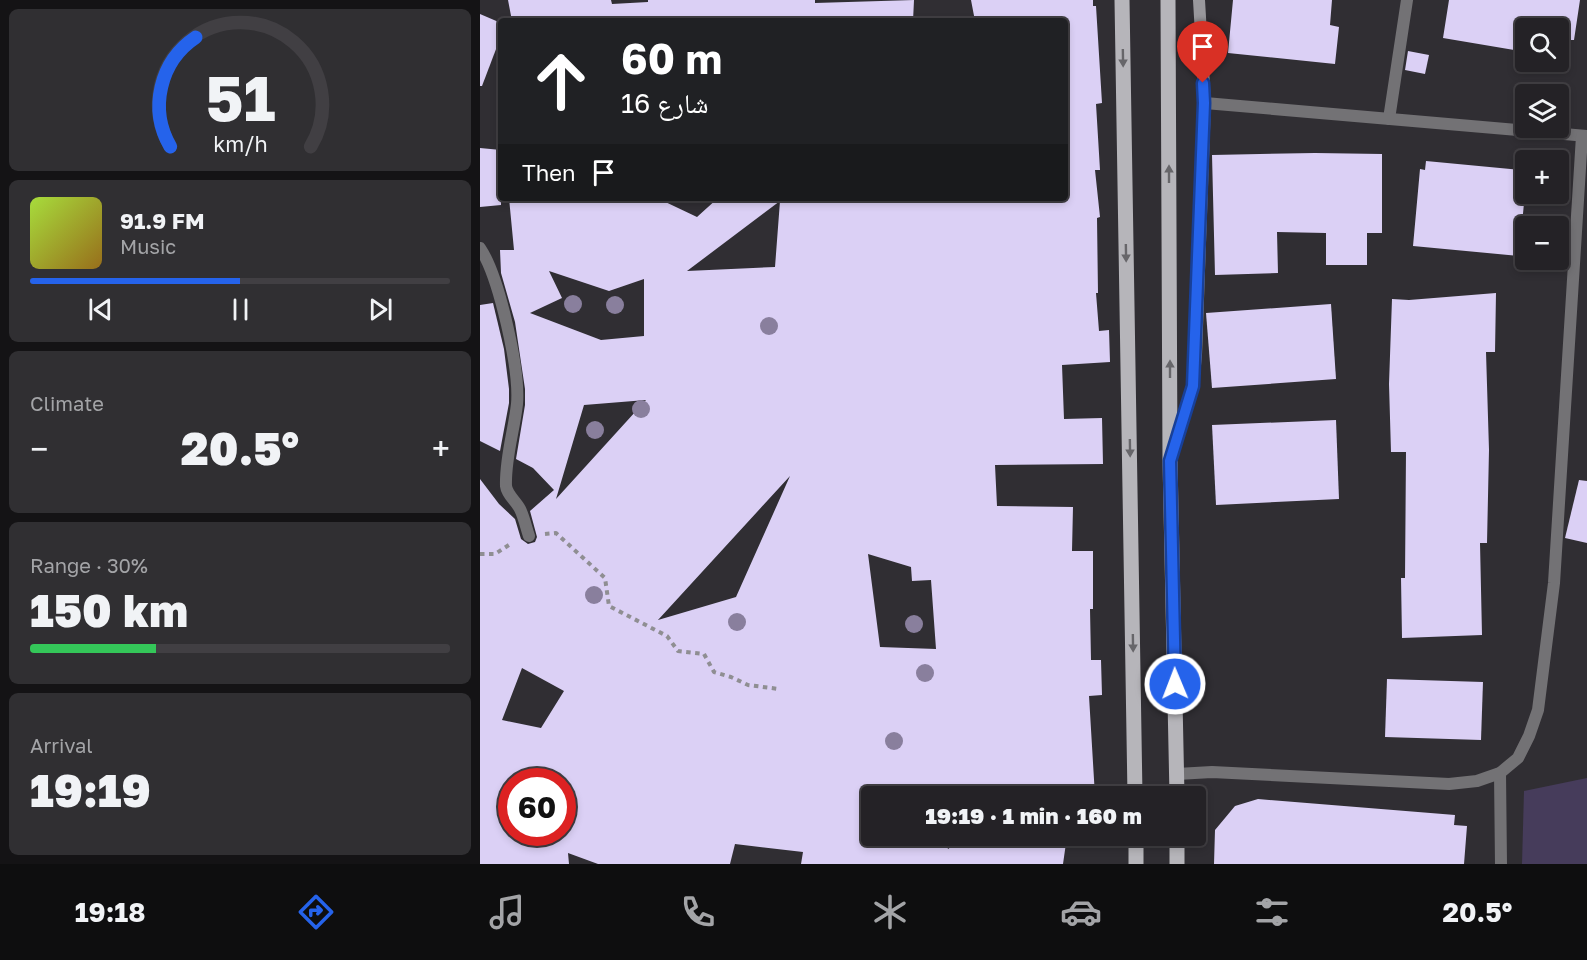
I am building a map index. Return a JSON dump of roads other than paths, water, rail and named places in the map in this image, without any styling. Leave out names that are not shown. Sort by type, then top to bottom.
[{"type":"main road","points":[[1122,0],[1135,786]]},
{"type":"main road","points":[[1168,0],[1170,461],[1177,786]]},
{"type":"main road","points":[[1136,846],[1136,864]]},
{"type":"main road","points":[[1177,846],[1178,864]]},
{"type":"street","points":[[1170,461],[1193,386],[1204,103],[1199,0]]},
{"type":"street","points":[[1389,119],[1407,0]]},
{"type":"street","points":[[1177,774],[1212,772],[1449,784],[1477,781],[1500,773],[1518,758],[1538,710],[1554,584],[1584,136],[1204,103]]},
{"type":"street","points":[[480,248],[488,260],[515,362],[517,401],[506,464],[506,489],[520,509],[529,536]]},
{"type":"street","points":[[1500,773],[1501,864]]}]
